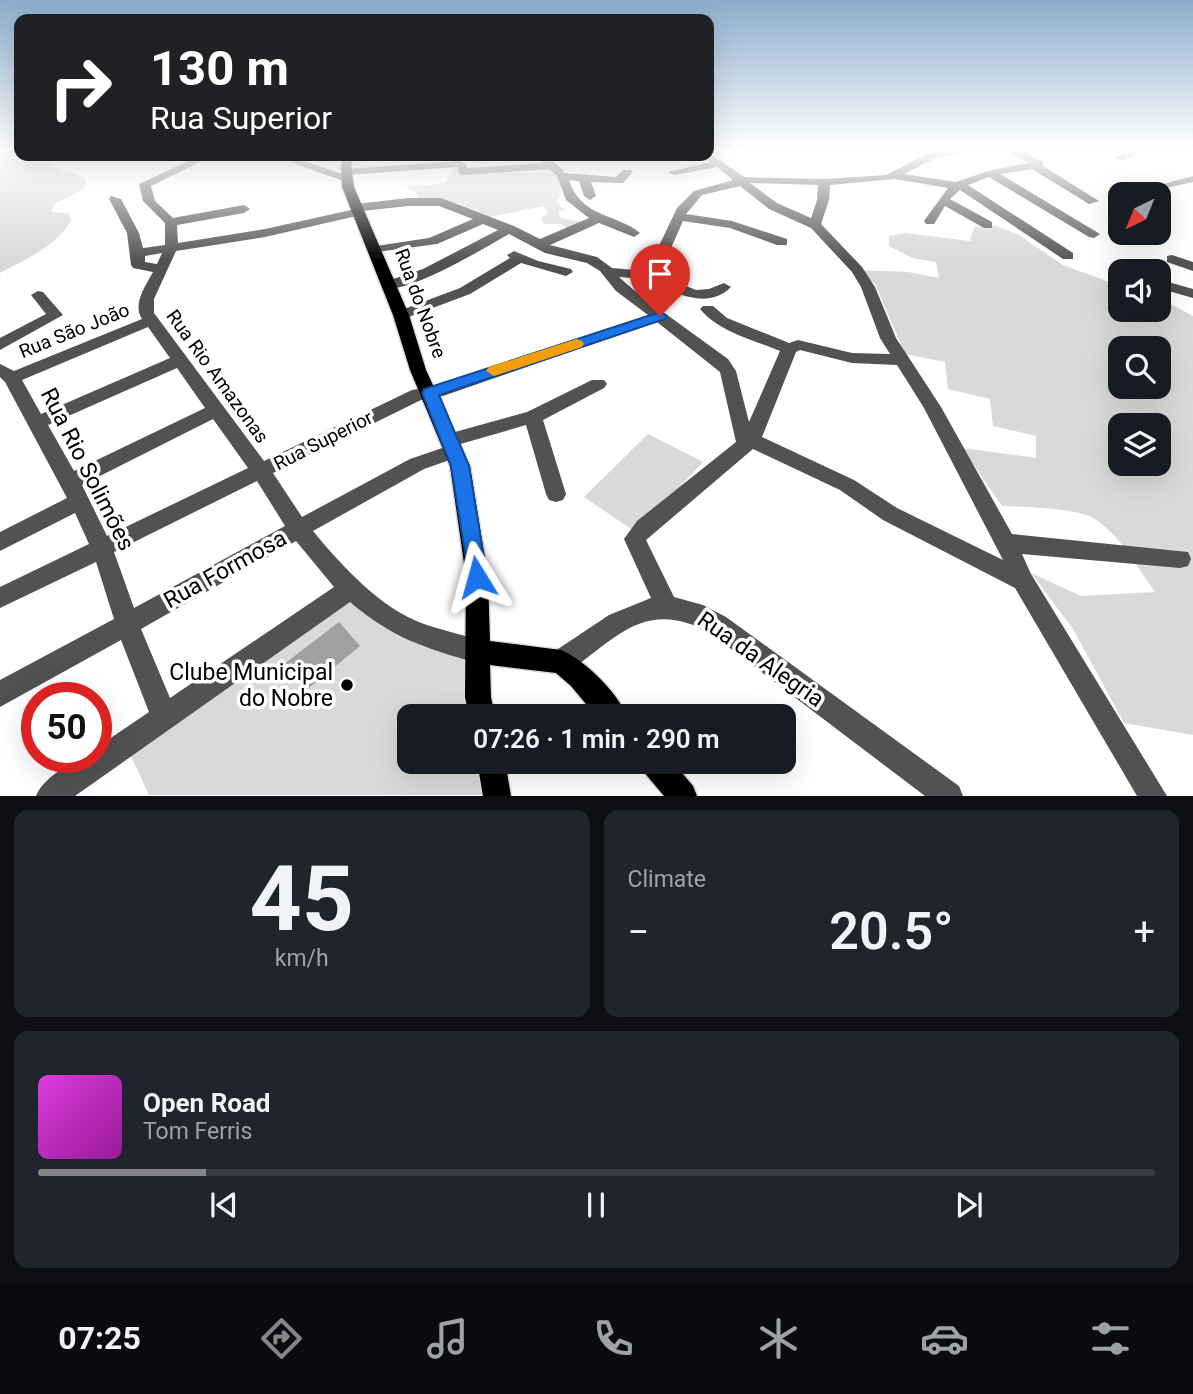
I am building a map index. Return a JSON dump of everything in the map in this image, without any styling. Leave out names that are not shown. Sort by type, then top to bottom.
[{"type":"main road","name":"Rua do Nobre","points":[[351,187],[356,210],[401,315],[418,370],[452,446],[464,482],[477,577],[479,704]]},
{"type":"main road","points":[[477,651],[561,663],[580,677],[604,704]]},
{"type":"main road","points":[[493,774],[497,796]]},
{"type":"main road","points":[[664,774],[683,796]]},
{"type":"street","points":[[144,187],[151,205],[171,222],[244,209]]},
{"type":"street","points":[[566,187],[569,196],[600,218],[634,233]]},
{"type":"street","points":[[587,187],[590,196]]},
{"type":"street","points":[[640,302],[690,199],[721,187]]},
{"type":"street","points":[[750,187],[773,206],[814,225],[857,270],[868,287],[881,322],[932,407],[1006,543],[1023,581],[1153,796]]},
{"type":"street","points":[[814,225],[823,200],[824,187]]},
{"type":"street","points":[[930,221],[943,200],[957,187]]},
{"type":"street","points":[[960,187],[1068,256]]},
{"type":"street","points":[[1014,187],[1094,234]]},
{"type":"street","points":[[1070,187],[1093,201]]},
{"type":"street","points":[[115,199],[133,233],[138,265],[160,269]]},
{"type":"street","points":[[943,200],[988,225]]},
{"type":"street","points":[[138,253],[229,239],[356,210],[408,202],[441,202],[509,229],[538,245],[593,260],[608,272],[621,288],[725,367],[748,443]]},
{"type":"street","points":[[679,217],[732,225],[782,242]]},
{"type":"street","points":[[538,245],[600,218]]},
{"type":"street","points":[[374,250],[432,241],[482,220]]},
{"type":"street","name":"Rua Rio Amazonas","points":[[171,222],[172,246],[145,307],[146,313],[261,471],[298,528],[333,572],[380,611],[418,634],[477,651]]},
{"type":"street","points":[[389,285],[446,264],[509,229]]},
{"type":"street","points":[[401,315],[465,291],[517,256],[566,272]]},
{"type":"street","points":[[1172,260],[1193,267]]},
{"type":"street","points":[[608,272],[651,276],[698,296],[712,294],[724,287]]},
{"type":"street","points":[[1171,288],[1193,294]]},
{"type":"street","points":[[0,345],[55,315],[38,295]]},
{"type":"street","points":[[708,309],[722,321],[789,349]]},
{"type":"street","name":"Rua Superior","points":[[0,598],[418,394],[430,393],[660,316]]},
{"type":"street","name":"Rua São João","points":[[6,374],[152,320]]},
{"type":"street","points":[[561,663],[631,615],[652,606],[666,605],[635,539],[644,527],[748,443],[789,349],[795,345],[852,358],[902,360]]},
{"type":"street","points":[[36,423],[181,360]]},
{"type":"street","name":"Rua Rio Solimões","points":[[6,374],[75,492],[102,548],[127,623],[164,717]]},
{"type":"street","name":"Rua Formosa","points":[[0,694],[298,528],[452,446],[533,416],[598,384]]},
{"type":"street","points":[[0,542],[75,492],[216,411]]},
{"type":"street","points":[[533,416],[556,494]]},
{"type":"street","points":[[748,443],[847,485],[890,514],[1023,581]]},
{"type":"street","points":[[1006,543],[1180,559]]},
{"type":"street","points":[[50,796],[351,588]]},
{"type":"street","name":"Rua da Alegria","points":[[666,605],[692,610],[718,625],[948,796]]},
{"type":"shaded area","points":[[0,187],[84,187],[53,205],[52,212],[69,214],[71,221],[65,230],[39,252],[0,273]]},
{"type":"shaded area","points":[[404,187],[561,187],[561,196],[556,202],[565,210],[558,212],[561,218],[581,222],[568,228],[561,224],[544,224],[541,218],[548,213],[544,206],[484,218],[421,201],[413,190]]},
{"type":"shaded area","points":[[996,226],[1019,235],[1063,265],[1108,282],[1108,322],[1171,322],[1171,304],[1193,316],[1193,735],[1124,723],[1073,629],[1031,573],[1081,596],[1155,592],[1127,552],[1103,525],[1085,515],[1002,506],[962,448],[1036,458],[1036,436],[993,426],[990,399],[948,389],[945,362],[905,354],[875,284],[857,270],[908,272],[939,278],[936,262],[913,258],[889,246],[889,236],[905,233],[970,241],[974,227]]},
{"type":"shaded area","points":[[648,434],[703,462],[637,533],[584,497]]},
{"type":"shaded area","name":"Clube Municipal do Nobre","points":[[350,594],[472,654],[476,704],[397,704],[397,774],[488,774],[492,795],[149,795],[128,750]]},
{"type":"shaded area","points":[[339,622],[360,646],[305,691],[284,664]]},
{"type":"slow traffic","points":[[494,371],[577,344]]},
{"type":"place","name":"Clube Municipal do Nobre","points":[[347,685]]},
{"type":"route","points":[[477,577],[460,466],[430,393],[660,316]]}]
